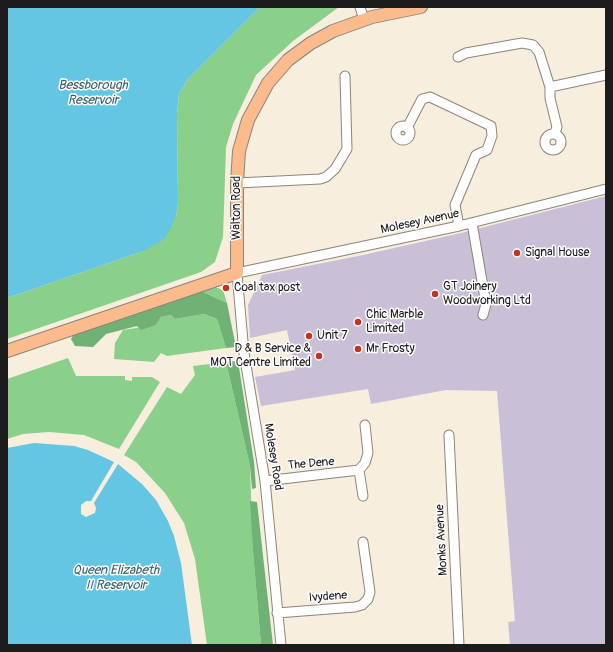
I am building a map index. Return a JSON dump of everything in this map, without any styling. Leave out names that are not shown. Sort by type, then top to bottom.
[{"type":"main road","name":"Walton Road","points":[[238,273],[237,183],[239,156],[244,131],[254,107],[268,83],[288,60],[311,43],[333,30],[364,20],[413,8]]},
{"type":"main road","points":[[7,351],[238,273]]},
{"type":"street","points":[[360,7],[364,20]]},
{"type":"street","points":[[458,57],[466,53],[496,47],[522,43],[533,45],[539,52],[550,87],[550,98],[557,127],[555,133]]},
{"type":"street","points":[[550,87],[606,75]]},
{"type":"street","points":[[237,183],[320,179],[326,177],[335,169],[347,149],[346,76]]},
{"type":"street","points":[[407,128],[422,99],[430,97],[491,126],[492,136],[487,150],[476,155],[455,205],[459,226]]},
{"type":"street","name":"Molesey Avenue","points":[[238,273],[459,226],[606,189]]},
{"type":"street","points":[[472,223],[486,304],[482,315]]},
{"type":"street","name":"Molesey Road","points":[[238,273],[244,353],[265,481],[281,645]]},
{"type":"street","points":[[363,496],[360,470],[365,463],[368,453],[365,425]]},
{"type":"street","name":"Monks Avenue","points":[[449,435],[459,645]]},
{"type":"street","name":"The Dene","points":[[265,481],[360,470]]},
{"type":"street","name":"Ivydene","points":[[277,613],[362,605],[368,600],[370,592],[363,542]]},
{"type":"shaded area","points":[[606,196],[606,645],[510,645],[508,622],[515,621],[497,391],[446,390],[371,404],[368,389],[261,406],[255,377],[295,370],[287,330],[250,338],[248,305],[262,275],[363,255],[461,233]]},
{"type":"green space","points":[[260,7],[339,7],[293,41],[256,75],[233,124],[226,147],[223,237],[215,262],[201,272],[7,339],[7,298],[141,252],[176,216],[178,204],[177,115],[179,94],[187,80]]},
{"type":"green space","points":[[215,287],[223,290],[227,303],[201,291]]},
{"type":"green space","points":[[201,291],[227,303],[236,347],[226,348],[217,319],[204,314],[175,319],[171,315],[161,317],[156,325],[141,330],[137,326],[106,334],[93,347],[75,346],[71,339],[74,333]]},
{"type":"green space","points":[[204,314],[217,319],[226,348],[167,356],[161,353],[154,362],[114,359],[115,343],[123,330],[156,325],[161,317],[171,315],[175,319]]},
{"type":"green space","points":[[68,358],[76,376],[125,376],[125,380],[132,381],[132,377],[152,377],[160,382],[119,449],[84,435],[49,432],[23,434],[7,439],[7,379]]},
{"type":"green space","points":[[238,361],[254,462],[256,488],[252,489],[250,466],[226,362]]},
{"type":"green space","points":[[226,362],[250,466],[253,552],[261,645],[207,645],[195,559],[184,523],[165,493],[136,462],[124,455],[167,387],[181,394],[195,375],[193,366]]},
{"type":"green space","points":[[250,501],[257,502],[273,645],[261,645]]},
{"type":"water","name":"Bessborough Reservoir","points":[[7,7],[260,7],[187,80],[179,94],[177,115],[178,204],[176,216],[166,237],[160,242],[141,252],[7,298]]},
{"type":"water","name":"Queen Elizabeth II Reservoir","points":[[34,443],[74,446],[88,450],[114,462],[91,501],[86,501],[81,505],[81,514],[86,517],[95,513],[96,508],[94,503],[118,464],[142,484],[156,500],[168,521],[174,536],[181,563],[192,645],[7,645],[7,448]]},
{"type":"place","name":"Signal House","points":[[517,253]]},
{"type":"place","name":"Coal tax post","points":[[226,288]]},
{"type":"place","name":"GT Joinery Woodworking Ltd","points":[[435,294]]},
{"type":"place","name":"Chic Marble Limited","points":[[358,322]]},
{"type":"place","name":"Unit 7","points":[[309,336]]},
{"type":"place","name":"Mr Frosty","points":[[358,349]]},
{"type":"place","name":"D & B Service & MOT Centre Limited","points":[[319,356]]}]
